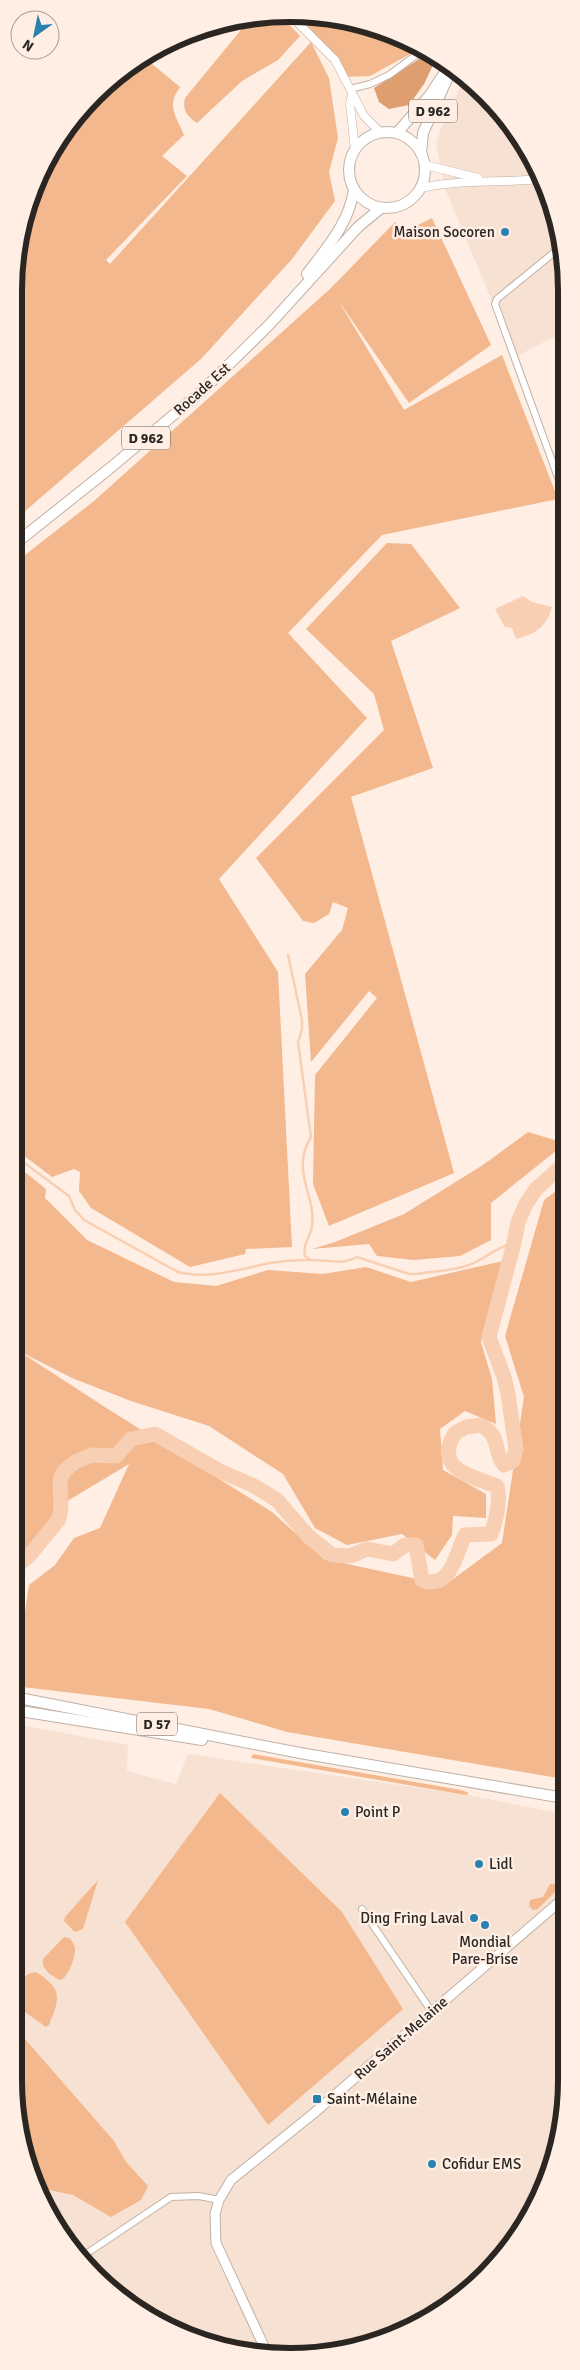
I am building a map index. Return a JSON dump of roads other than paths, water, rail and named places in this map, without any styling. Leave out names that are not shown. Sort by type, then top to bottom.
[{"type":"main road","name":"D 962","points":[[397,133],[446,73]]},
{"type":"main road","name":"D 962","points":[[421,153],[423,133],[447,74]]},
{"type":"main road","points":[[380,132],[397,133],[407,138],[421,153],[425,166],[425,177],[421,188],[414,198],[393,208],[381,208],[361,198],[354,190],[349,170],[355,150],[370,136],[380,132]]},
{"type":"main road","name":"Rocade Est","points":[[269,325],[336,236],[351,210],[354,190]]},
{"type":"main road","name":"Rocade Est","points":[[22,538],[202,391],[269,325],[358,226],[381,208]]},
{"type":"main road","name":"D 57","points":[[22,1700],[300,1753],[558,1797]]},
{"type":"main road","name":"D 57","points":[[22,1711],[128,1730],[300,1753]]},
{"type":"main road","name":"Rue Saint-Melaine","points":[[219,2200],[231,2180],[314,2113],[558,1903]]},
{"type":"main road","points":[[219,2200],[215,2214],[216,2243],[264,2346]]},
{"type":"street","points":[[297,22],[335,60],[364,116],[380,132]]},
{"type":"street","points":[[351,92],[389,75],[417,54]]},
{"type":"street","points":[[351,92],[350,104],[355,150]]},
{"type":"street","points":[[425,166],[485,180]]},
{"type":"street","points":[[421,188],[437,184],[485,180],[534,180]]},
{"type":"street","points":[[554,252],[496,299],[496,304],[558,477]]},
{"type":"street","points":[[362,1909],[432,2012]]},
{"type":"street","points":[[87,2253],[171,2197],[199,2196],[219,2200]]},
{"type":"waterway","points":[[288,955],[302,1020],[302,1029],[298,1042],[311,1137],[305,1149],[303,1161],[303,1172],[312,1214],[312,1226],[304,1252],[305,1256],[309,1259]]},
{"type":"waterway","points":[[22,1161],[69,1196],[75,1210],[84,1220],[178,1272],[189,1274],[224,1273],[284,1261],[315,1260],[339,1262],[357,1257],[409,1274],[416,1274],[466,1266],[479,1261],[501,1247],[514,1243]]},
{"type":"waterway","points":[[22,1562],[29,1556],[59,1519],[61,1507],[60,1480],[64,1471],[75,1462],[91,1455],[116,1456],[131,1439],[155,1434],[218,1470],[254,1486],[277,1500],[309,1537],[332,1555],[350,1556],[367,1549],[393,1554],[405,1545],[416,1545],[422,1580],[432,1582],[440,1580],[451,1568],[465,1535],[491,1534],[498,1504],[497,1486],[466,1474],[452,1463],[449,1455],[449,1445],[455,1433],[466,1427],[481,1425],[492,1434],[504,1465],[513,1461],[516,1449],[508,1394],[504,1377],[489,1337],[518,1222],[526,1204],[536,1189],[558,1169]]},
{"type":"place","name":"Maison Socoren","points":[[505,232]]},
{"type":"place","name":"Point P","points":[[345,1812]]},
{"type":"place","name":"Lidl","points":[[479,1864]]},
{"type":"place","name":"Ding Fring Laval","points":[[474,1918]]},
{"type":"place","name":"Mondial Pare-Brise","points":[[485,1925]]},
{"type":"place","name":"Saint-Mélaine","points":[[317,2099]]},
{"type":"place","name":"Cofidur EMS","points":[[432,2164]]}]
